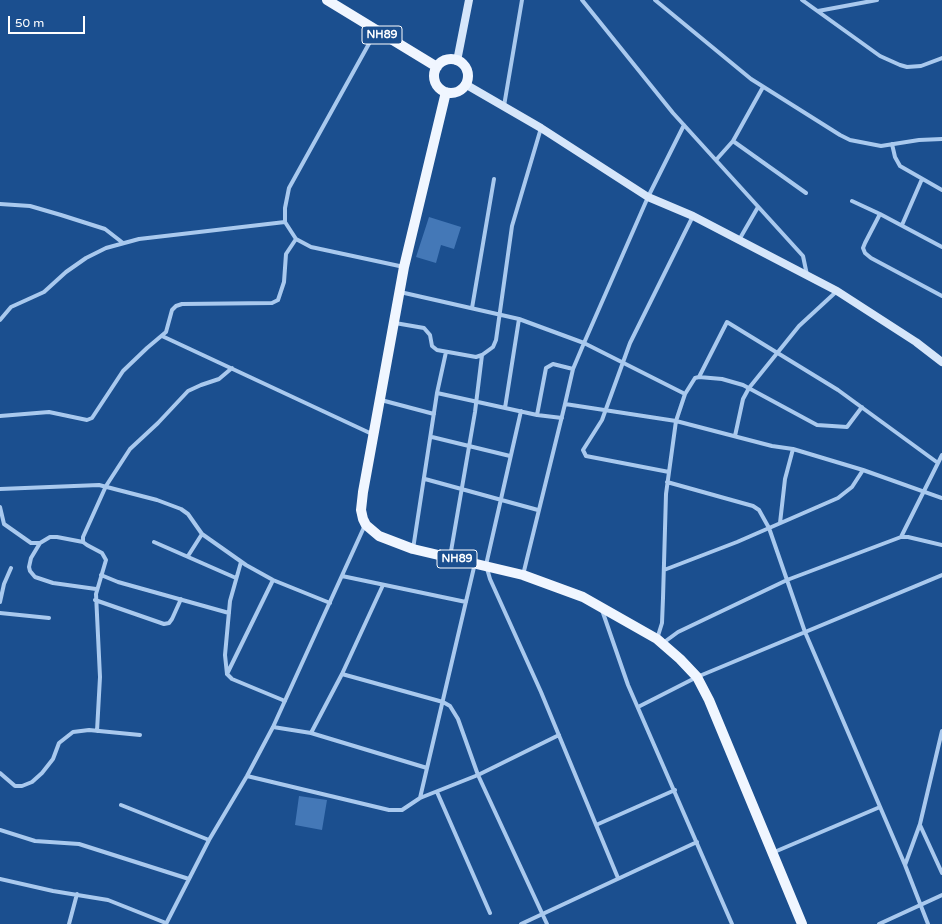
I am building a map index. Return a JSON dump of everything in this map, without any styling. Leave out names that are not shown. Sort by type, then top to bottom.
[{"type":"main road","name":"NH89","points":[[327,0],[437,67]]},
{"type":"main road","points":[[444,61],[457,61],[465,68],[467,74],[465,84],[453,93],[446,92],[438,87],[435,82],[434,75],[437,67],[444,61]]},
{"type":"main road","points":[[366,525],[361,510],[373,434],[399,292],[446,92]]},
{"type":"main road","name":"NH89","points":[[366,525],[379,536],[413,549],[486,565],[557,586],[601,606],[660,641],[680,658],[697,677],[735,760],[772,854],[802,924]]},
{"type":"street","points":[[457,61],[469,0]]},
{"type":"street","points":[[504,106],[522,0]]},
{"type":"street","points":[[582,0],[684,125],[803,256],[806,263],[807,276]]},
{"type":"street","points":[[654,0],[763,87],[840,135],[881,146],[919,140],[942,139]]},
{"type":"street","points":[[802,0],[880,56],[900,65],[907,67],[921,66],[942,58]]},
{"type":"street","points":[[818,11],[877,0]]},
{"type":"street","points":[[376,31],[290,188],[285,208],[285,222],[296,239],[311,247],[404,267]]},
{"type":"street","points":[[465,84],[541,128],[648,197],[693,216],[837,291],[916,342],[942,362]]},
{"type":"street","points":[[716,160],[733,141],[763,87]]},
{"type":"street","points":[[523,575],[573,369],[648,197],[684,125]]},
{"type":"street","points":[[394,322],[424,328],[430,335],[432,346],[437,350],[476,357],[482,355],[493,347],[496,340],[512,226],[541,128]]},
{"type":"street","points":[[733,141],[806,193]]},
{"type":"street","points":[[892,144],[900,166],[941,188]]},
{"type":"street","points":[[902,225],[922,178]]},
{"type":"street","points":[[472,308],[494,179]]},
{"type":"street","points":[[852,201],[902,225],[942,247]]},
{"type":"street","points":[[0,204],[30,206],[105,229],[123,244]]},
{"type":"street","points":[[739,240],[758,207]]},
{"type":"street","points":[[880,214],[863,248],[865,253],[870,258],[942,296]]},
{"type":"street","points":[[669,472],[586,456],[584,453],[584,447],[602,420],[622,362],[693,216]]},
{"type":"street","points":[[0,320],[11,307],[44,292],[66,272],[86,258],[106,248],[139,239],[285,222]]},
{"type":"street","points":[[0,416],[49,412],[87,420],[92,418],[123,371],[166,332],[172,310],[176,306],[182,304],[272,303],[278,300],[284,282],[286,254],[296,239]]},
{"type":"street","points":[[735,436],[743,399],[749,388],[777,351],[799,326],[837,291]]},
{"type":"street","points":[[399,292],[472,308],[499,316],[519,319],[584,342],[685,394]]},
{"type":"street","points":[[505,408],[519,319]]},
{"type":"street","points":[[660,641],[662,623],[667,482],[676,420],[685,394],[695,378],[699,376],[727,322],[777,351],[838,390],[938,463]]},
{"type":"street","points":[[162,336],[373,434]]},
{"type":"street","points":[[413,549],[432,437],[437,393],[446,352]]},
{"type":"street","points":[[450,557],[476,402],[482,355]]},
{"type":"street","points":[[537,415],[546,368],[553,364],[573,369]]},
{"type":"street","points":[[83,542],[83,537],[106,486],[130,449],[158,424],[188,391],[201,384],[219,379],[232,368]]},
{"type":"street","points":[[699,376],[722,379],[749,388],[817,426],[847,427],[862,407]]},
{"type":"street","points":[[437,393],[537,415],[562,418]]},
{"type":"street","points":[[380,400],[434,414]]},
{"type":"street","points":[[565,404],[676,420],[772,446],[793,448],[863,470],[942,498]]},
{"type":"street","points":[[521,411],[486,565],[490,579],[541,692],[618,878]]},
{"type":"street","points":[[432,437],[510,456]]},
{"type":"street","points":[[780,523],[785,479],[793,448]]},
{"type":"street","points":[[901,537],[942,455]]},
{"type":"street","points":[[664,570],[769,528],[845,494],[863,470]]},
{"type":"street","points":[[425,479],[538,510]]},
{"type":"street","points":[[667,482],[752,506],[759,510],[769,528],[805,632],[905,865],[928,924]]},
{"type":"street","points":[[0,489],[106,486],[181,509],[188,514],[202,534],[241,562],[273,580],[330,603]]},
{"type":"street","points":[[0,507],[2,525],[31,543],[40,543]]},
{"type":"street","points":[[0,879],[108,900],[166,924],[209,840],[247,776],[273,727],[366,525]]},
{"type":"street","points":[[188,556],[202,534]]},
{"type":"street","points":[[96,589],[53,583],[35,577],[30,571],[29,567],[31,558],[40,543],[50,537],[83,542],[102,553],[105,557],[105,564],[96,589],[100,677],[97,731]]},
{"type":"street","points":[[660,641],[787,580],[901,537],[908,537],[942,545]]},
{"type":"street","points":[[154,542],[236,578]]},
{"type":"street","points":[[241,562],[232,590],[229,613],[224,655],[227,674],[232,679],[285,701]]},
{"type":"street","points":[[420,798],[475,563]]},
{"type":"street","points":[[0,602],[11,568]]},
{"type":"street","points":[[101,575],[229,613]]},
{"type":"street","points":[[638,707],[697,677],[942,575]]},
{"type":"street","points":[[342,576],[466,602]]},
{"type":"street","points":[[227,674],[273,580]]},
{"type":"street","points":[[311,733],[342,674],[383,585]]},
{"type":"street","points":[[96,600],[164,624],[169,623],[172,619],[181,599]]},
{"type":"street","points":[[601,606],[628,685],[675,790],[732,924]]},
{"type":"street","points":[[0,613],[49,618]]},
{"type":"street","points":[[342,674],[443,702],[450,706],[458,719],[478,775],[547,924]]},
{"type":"street","points":[[273,727],[311,733],[427,768]]},
{"type":"street","points":[[0,773],[15,786],[22,786],[32,782],[42,773],[53,758],[59,743],[66,736],[79,730],[140,735]]},
{"type":"street","points":[[905,865],[920,824],[942,731]]},
{"type":"street","points":[[247,776],[389,810],[402,810],[420,798],[478,775],[559,735]]},
{"type":"street","points":[[596,825],[675,790]]},
{"type":"street","points":[[437,792],[490,913]]},
{"type":"street","points":[[121,804],[209,840]]},
{"type":"street","points":[[772,854],[880,807]]},
{"type":"street","points":[[920,824],[942,873]]},
{"type":"street","points":[[0,830],[36,842],[79,844],[189,879]]},
{"type":"street","points":[[521,924],[697,842]]},
{"type":"street","points":[[69,924],[77,894]]},
{"type":"street","points":[[879,924],[942,895]]},
{"type":"building","points":[[429,217],[461,227],[454,249],[441,245],[436,263],[416,257]]},
{"type":"building","points":[[299,796],[327,800],[322,830],[295,825]]}]
